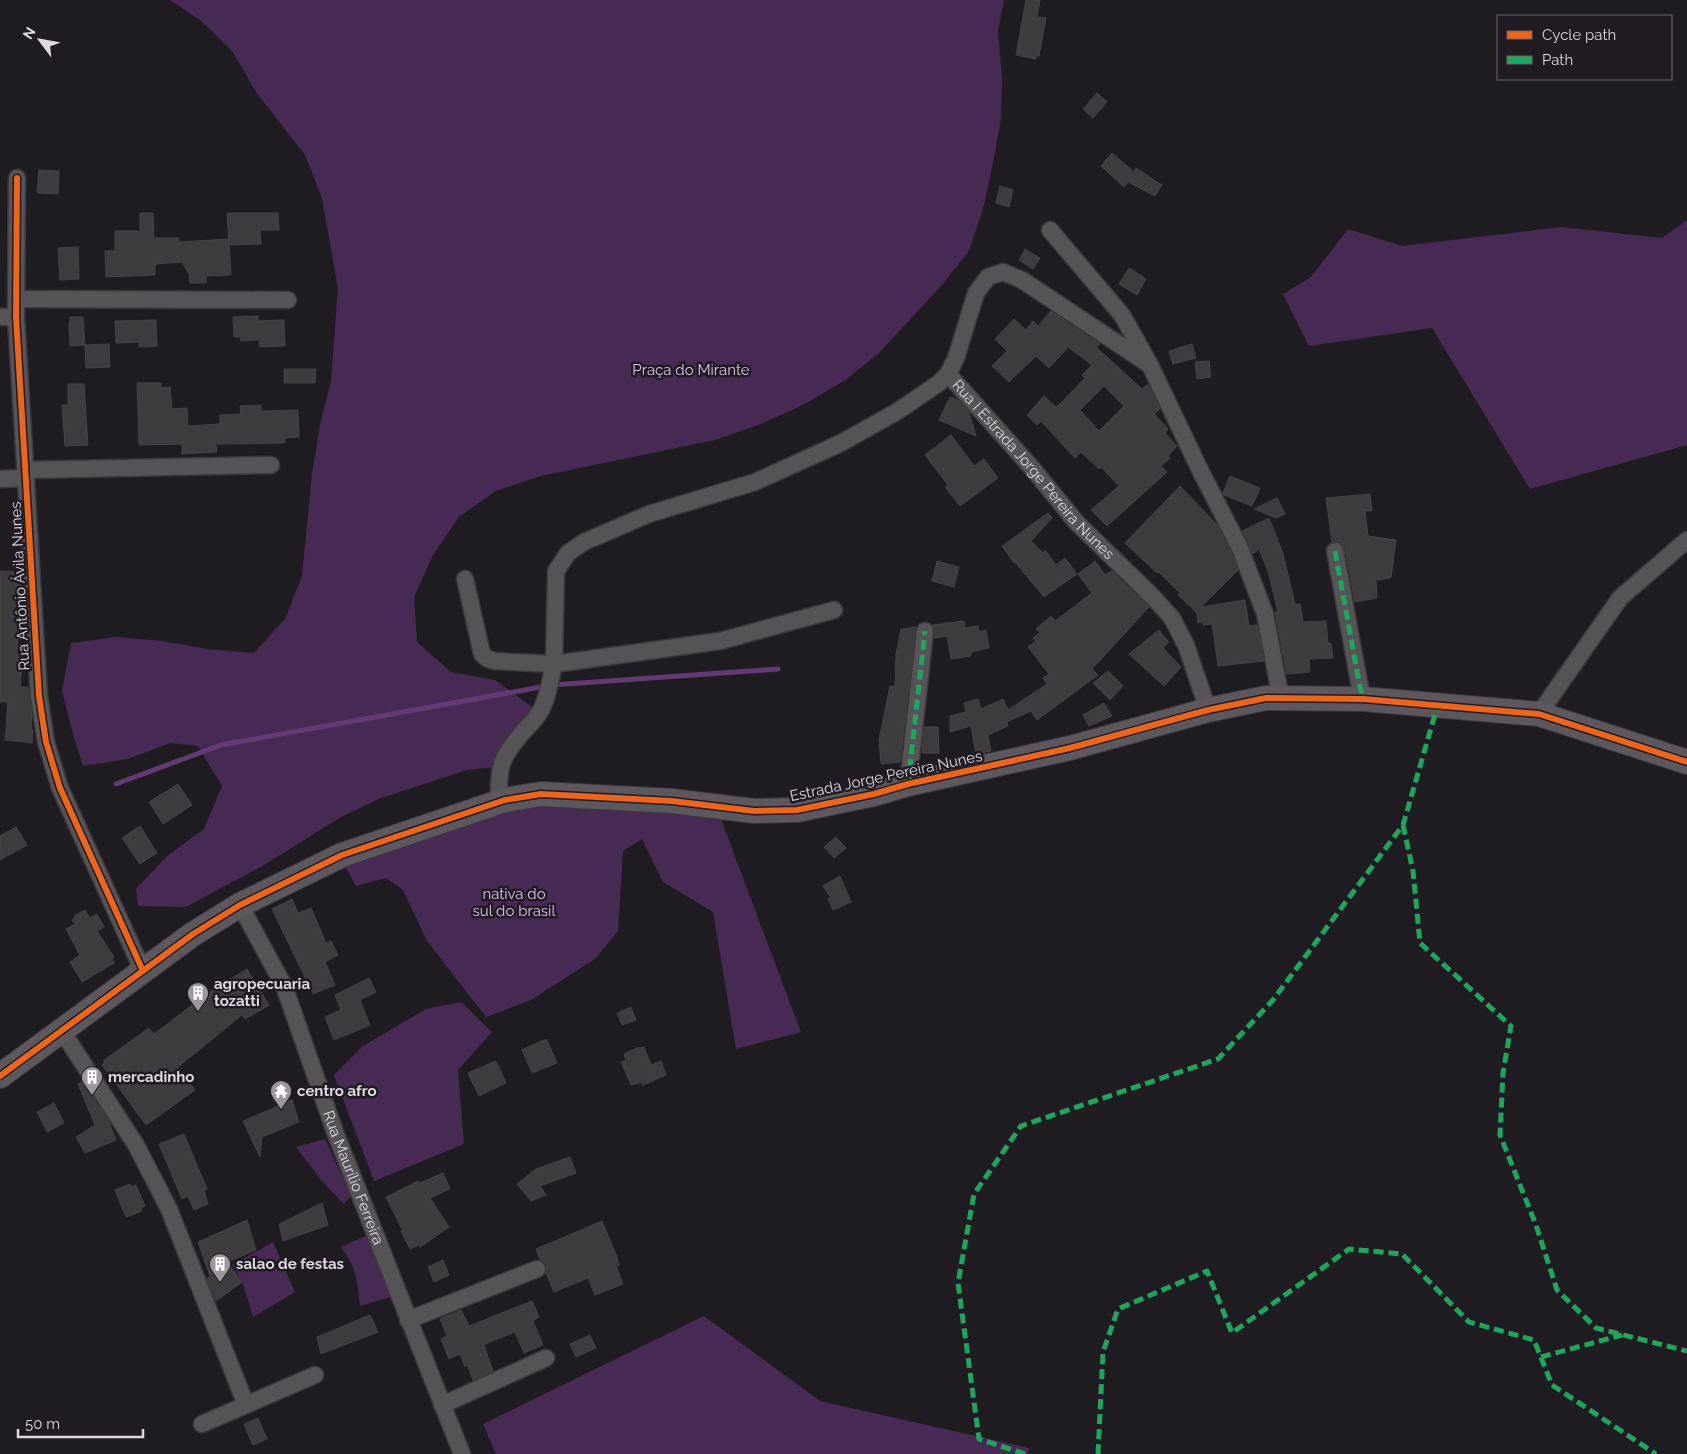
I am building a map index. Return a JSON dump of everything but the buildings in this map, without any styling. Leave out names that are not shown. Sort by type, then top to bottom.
[{"type":"street","name":"Rua Antônio Ávila Nunes","points":[[17,178],[16,317],[39,696],[46,742],[60,788],[143,971]]},
{"type":"street","points":[[1050,230],[1122,315],[1150,365],[1200,472],[1240,548],[1265,614],[1281,699]]},
{"type":"street","name":"Rua I Estrada Jorge Pereira Nunes","points":[[1150,365],[1022,280],[1003,272],[988,277],[976,293],[956,358],[948,374],[1032,468],[1077,523],[1172,618],[1186,645],[1208,710]]},
{"type":"street","points":[[16,299],[288,300]]},
{"type":"street","points":[[0,317],[16,317]]},
{"type":"street","points":[[499,802],[498,778],[501,763],[508,749],[538,714],[547,696],[554,664],[556,571],[568,553],[584,542],[649,514],[755,482],[832,446],[898,411],[940,383],[948,374]]},
{"type":"street","points":[[0,478],[26,474],[271,465]]},
{"type":"street","points":[[1539,714],[1620,598],[1687,540]]},
{"type":"street","points":[[1335,551],[1358,682],[1363,699]]},
{"type":"street","points":[[465,579],[482,654],[488,659],[495,661],[554,664],[720,642],[834,610]]},
{"type":"street","points":[[908,784],[925,631]]},
{"type":"street","name":"Estrada Jorge Pereira Nunes","points":[[0,1076],[193,934],[240,905],[342,855],[499,802],[541,794],[672,800],[754,811],[797,810],[1070,748],[1208,710],[1266,698],[1363,699],[1539,714],[1687,762]]},
{"type":"street","name":"Rua Maurílio Ferreira","points":[[240,905],[284,986],[335,1132],[462,1454]]},
{"type":"street","points":[[62,1031],[136,1145],[169,1210],[246,1405]]},
{"type":"street","points":[[408,1320],[537,1269]]},
{"type":"street","points":[[442,1405],[546,1358]]},
{"type":"street","points":[[202,1424],[316,1375]]},
{"type":"green space","name":"Praça do Mirante","points":[[170,0],[1004,0],[998,31],[1002,77],[1001,119],[983,209],[969,251],[941,286],[879,353],[844,381],[803,405],[761,424],[715,440],[541,476],[496,491],[459,517],[433,555],[414,597],[417,642],[451,672],[495,680],[532,707],[517,749],[503,766],[467,770],[381,798],[341,817],[264,865],[186,907],[138,906],[136,889],[167,856],[204,829],[222,786],[198,746],[170,743],[128,759],[83,766],[62,691],[71,643],[116,637],[254,653],[285,619],[302,576],[312,474],[320,425],[331,381],[338,288],[322,198],[305,155],[256,92],[233,52],[201,21]]},
{"type":"green space","points":[[1687,220],[1687,445],[1530,489],[1432,328],[1309,346],[1283,294],[1311,277],[1348,229],[1402,246],[1561,227],[1662,238]]},
{"type":"green space","name":"nativa do sul do brasil","points":[[523,804],[719,814],[801,1032],[736,1049],[713,912],[663,882],[642,839],[623,851],[618,931],[595,959],[531,1000],[486,1017],[427,941],[403,890],[386,878],[356,886],[343,863]]},
{"type":"green space","points":[[461,1002],[492,1032],[458,1070],[464,1144],[374,1181],[334,1075],[363,1046],[426,1009]]},
{"type":"green space","points":[[325,1139],[351,1196],[344,1204],[322,1181],[296,1147]]},
{"type":"green space","points":[[370,1234],[390,1297],[360,1306],[353,1268],[341,1247]]},
{"type":"green space","points":[[273,1242],[295,1292],[253,1317],[242,1281],[232,1265]]},
{"type":"green space","points":[[704,1316],[820,1401],[1029,1448],[1028,1454],[496,1454],[483,1424]]},
{"type":"waterway","points":[[116,784],[221,745],[552,685],[778,669]]},
{"type":"marked path","points":[[1335,551],[1363,699]]},
{"type":"marked path","points":[[908,784],[925,631]]},
{"type":"marked path","points":[[1025,1454],[979,1439],[958,1283],[974,1194],[1021,1126],[1218,1059],[1273,1000],[1403,825],[1438,704]]},
{"type":"marked path","points":[[1403,825],[1413,871],[1420,943],[1511,1026],[1503,1073],[1500,1135],[1536,1225],[1557,1290],[1596,1328],[1687,1351]]},
{"type":"marked path","points":[[1098,1454],[1103,1352],[1118,1309],[1207,1271],[1232,1333],[1349,1249],[1402,1254],[1469,1322],[1534,1340],[1552,1385],[1656,1454]]},
{"type":"marked path","points":[[1541,1357],[1622,1335]]},
{"type":"cycle path","points":[[17,178],[16,317],[39,696],[46,742],[60,788],[143,971]]},
{"type":"cycle path","points":[[0,1076],[193,934],[240,905],[342,855],[505,800],[541,794],[672,801],[754,811],[797,810],[1070,748],[1208,710],[1266,698],[1363,699],[1539,714],[1687,762]]},
{"type":"place","name":"agropecuaria tozatti","points":[[198,1012]]},
{"type":"place","name":"mercadinho","points":[[92,1096]]},
{"type":"place","name":"centro afro","points":[[281,1110]]},
{"type":"place","name":"salao de festas","points":[[220,1283]]}]
